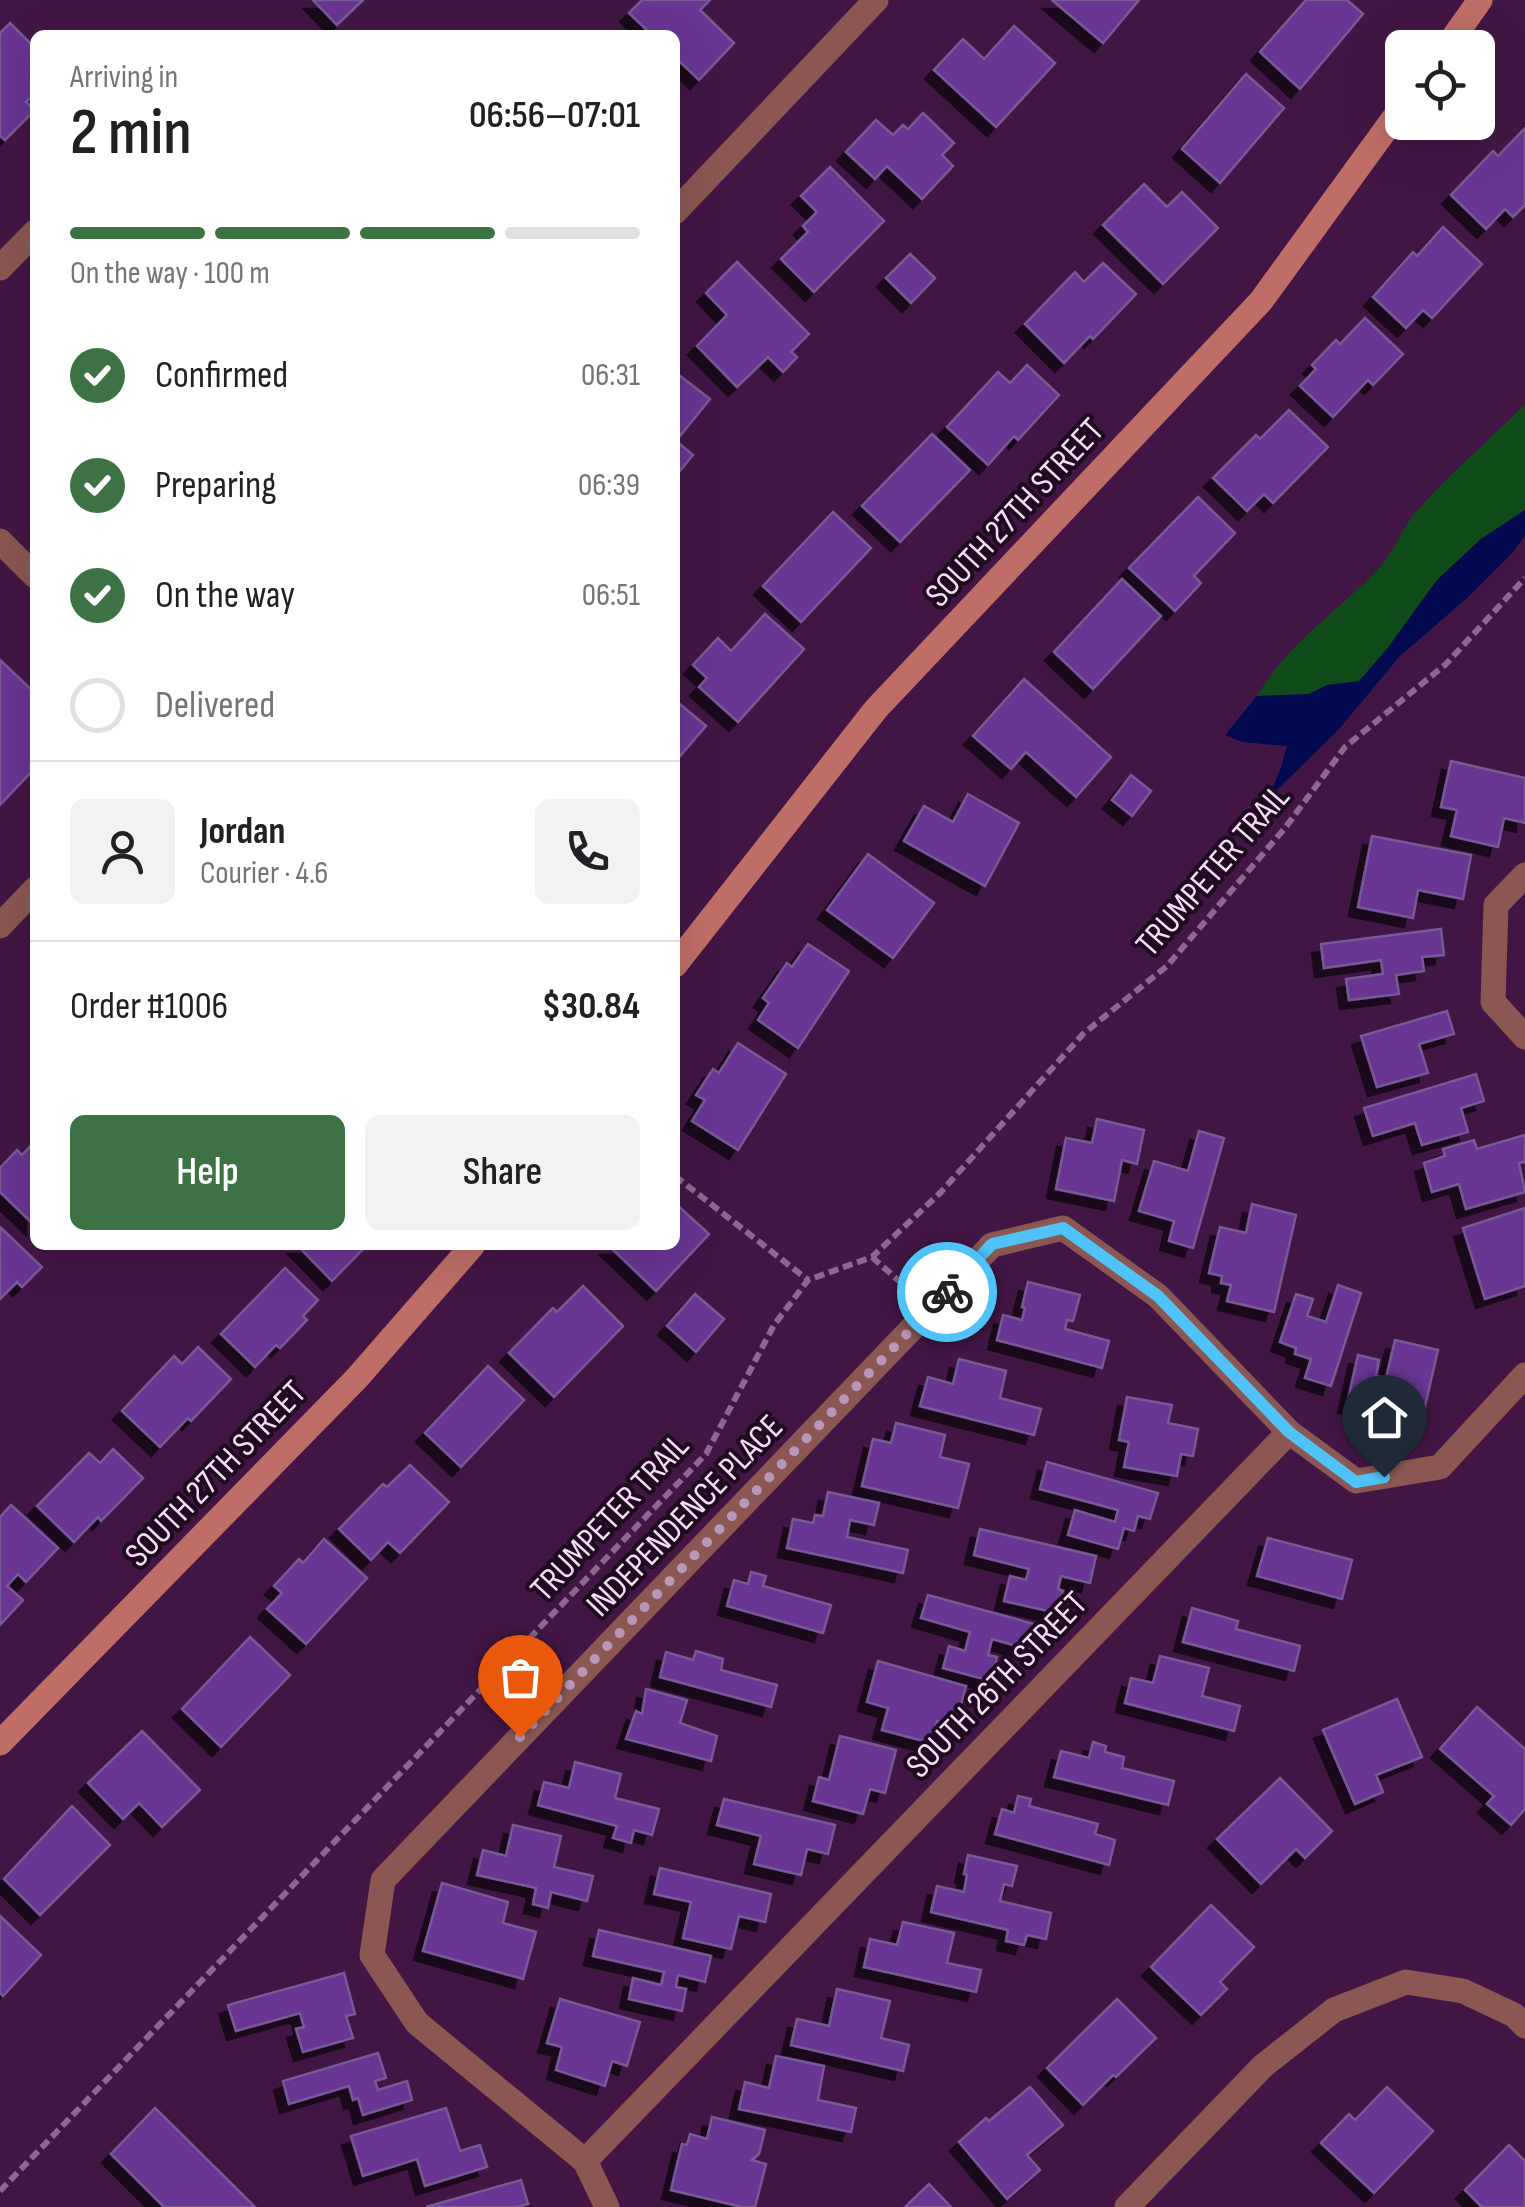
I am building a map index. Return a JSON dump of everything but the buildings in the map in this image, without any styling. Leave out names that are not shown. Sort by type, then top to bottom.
[{"type":"street","points":[[680,207],[876,0]]},
{"type":"street","points":[[1459,30],[1480,0]]},
{"type":"street","name":"SOUTH 27TH STREET","points":[[680,959],[876,709],[1261,301],[1385,130]]},
{"type":"street","points":[[0,268],[30,237]]},
{"type":"street","points":[[0,541],[30,571]]},
{"type":"street","points":[[1525,875],[1496,905],[1493,1002],[1525,1037]]},
{"type":"street","points":[[1,927],[30,895]]},
{"type":"street","name":"INDEPENDENCE PLACE","points":[[585,2160],[417,2022],[372,1954],[383,1880],[992,1244],[1063,1228],[1158,1296],[1289,1432]]},
{"type":"street","name":"SOUTH 27TH STREET","points":[[0,1742],[357,1378],[468,1250]]},
{"type":"street","points":[[1289,1432],[1356,1482],[1440,1468],[1525,1375]]},
{"type":"street","name":"SOUTH 26TH STREET","points":[[585,2160],[1289,1432]]},
{"type":"street","points":[[1127,2207],[1263,2066],[1334,2010],[1406,1982],[1463,1990],[1514,2015],[1525,2026]]},
{"type":"street","points":[[585,2160],[607,2207]]},
{"type":"path","name":"TRUMPETER TRAIL","points":[[0,2190],[706,1454],[774,1325],[808,1280],[872,1257],[940,1193],[1083,1034],[1168,966],[1273,842],[1345,747],[1446,664],[1525,578]]},
{"type":"path","points":[[680,1180],[808,1280]]},
{"type":"path","points":[[872,1257],[930,1309]]},
{"type":"green space","points":[[1525,404],[1525,510],[1481,539],[1437,580],[1359,682],[1327,685],[1309,694],[1257,696],[1298,644],[1384,563],[1429,498]]},
{"type":"shaded area","points":[[1525,510],[1525,535],[1514,551],[1400,656],[1339,729],[1265,802],[1287,746],[1242,742],[1225,735],[1257,696],[1309,694],[1327,685],[1359,681],[1437,580],[1481,539]]},
{"type":"way so far","points":[[520,1737],[947,1292]]},
{"type":"route","points":[[947,1292],[992,1244],[1063,1228],[1158,1296],[1289,1432],[1356,1482],[1384,1477]]}]
